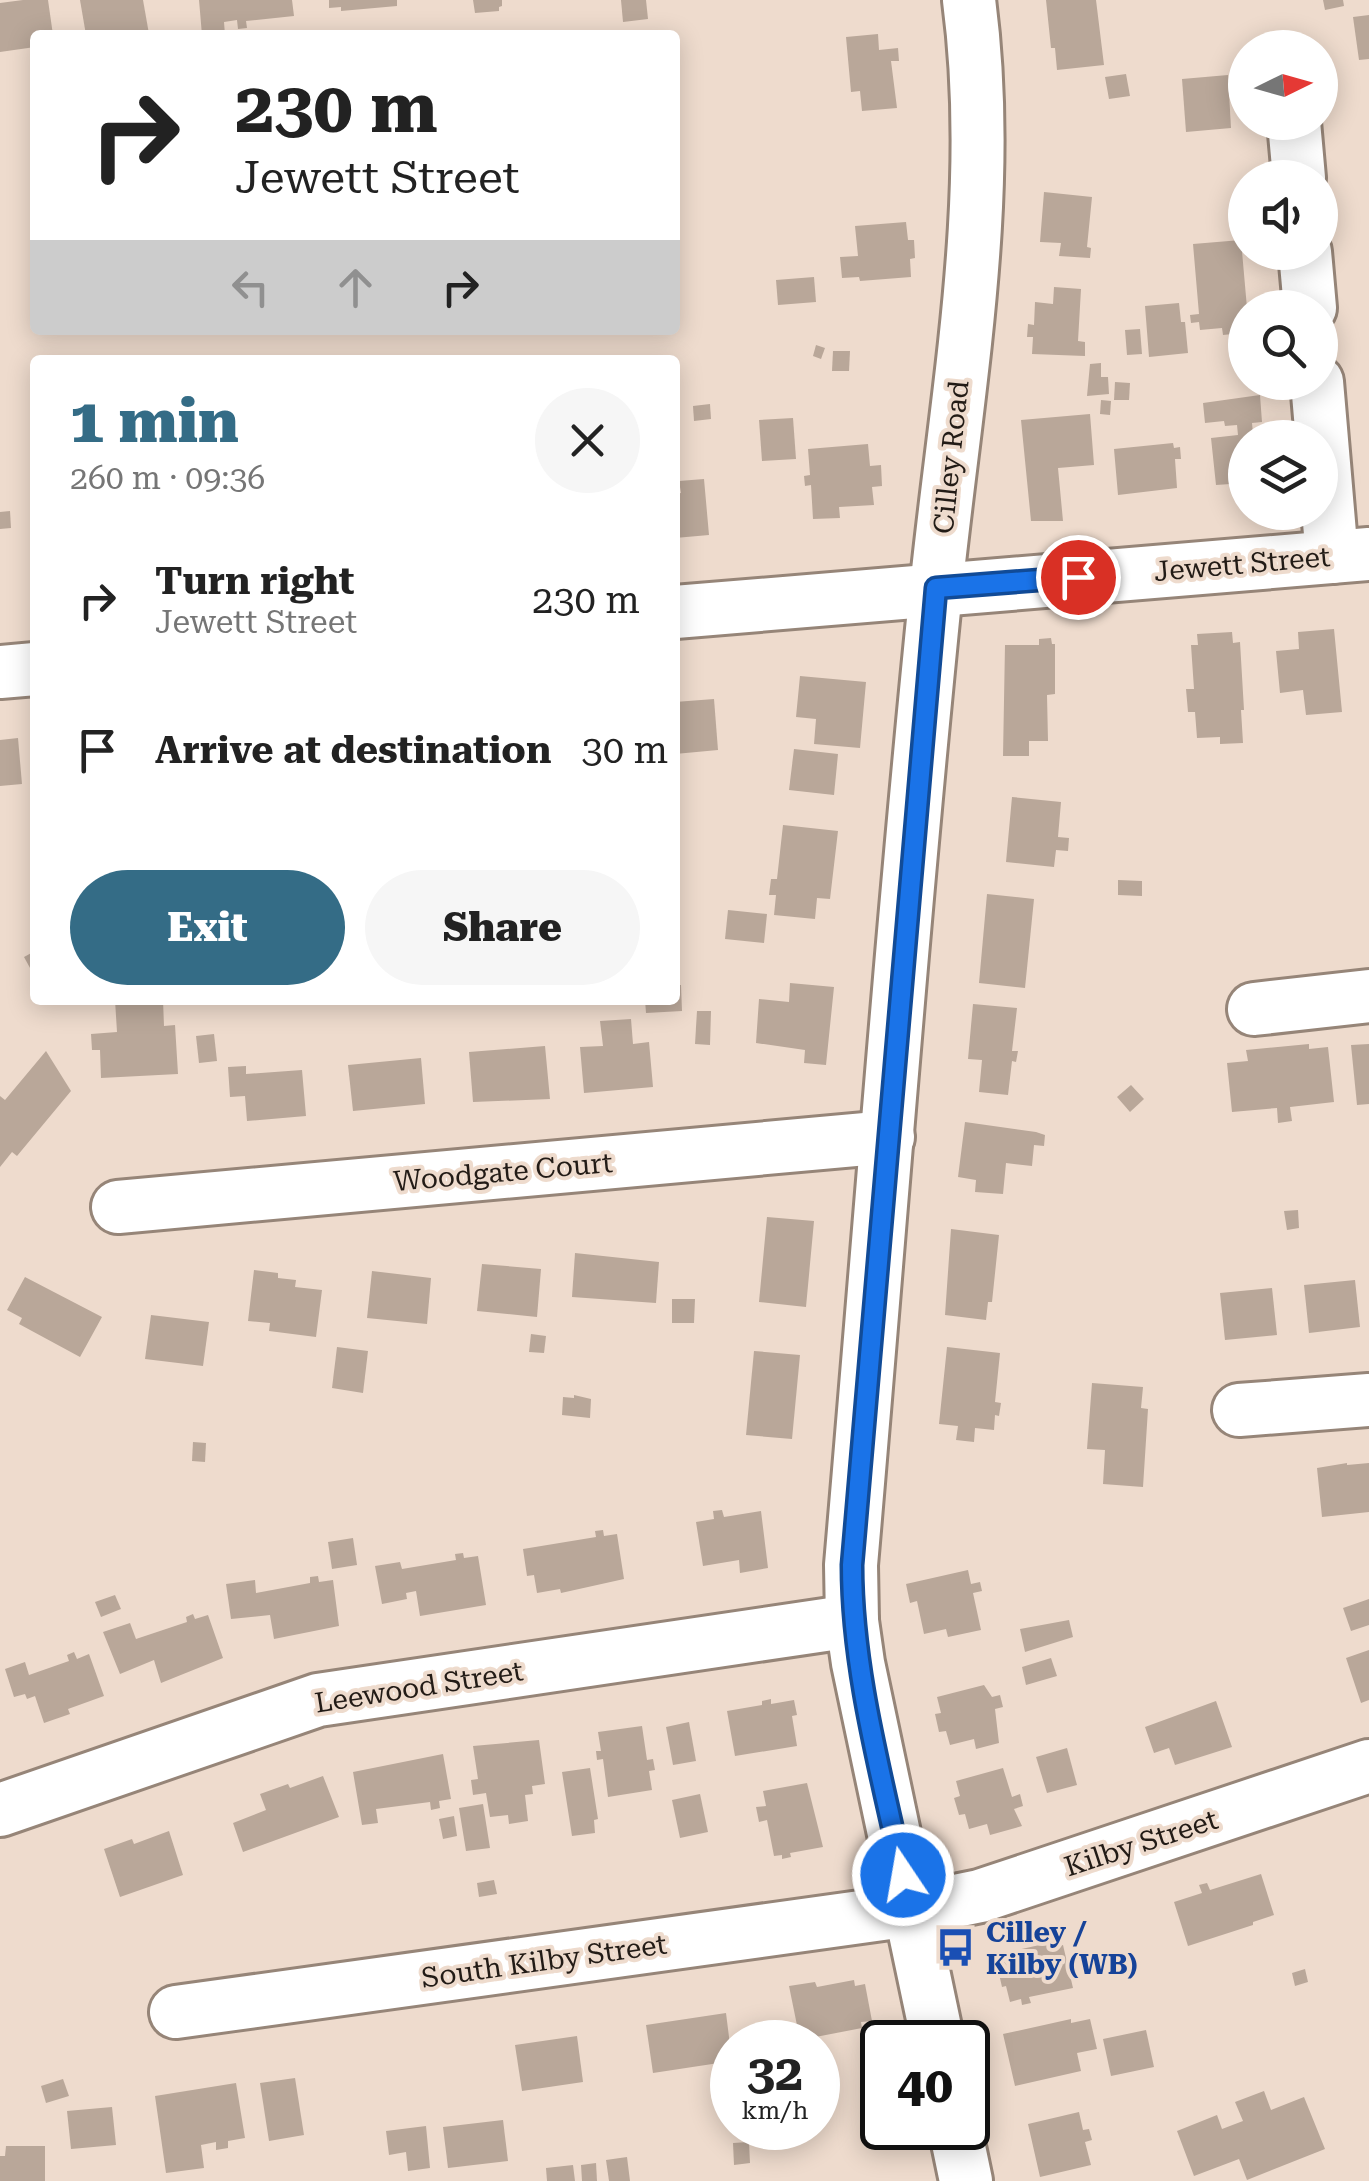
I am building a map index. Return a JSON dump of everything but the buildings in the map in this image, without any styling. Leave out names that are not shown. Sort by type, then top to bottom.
[{"type":"street","name":"Cilley Road","points":[[934,2020],[852,1621],[852,1565],[936,588],[969,293],[977,123],[969,0]]},
{"type":"street","points":[[1321,400],[1351,555]]},
{"type":"street","name":"Jewett Street","points":[[680,612],[1351,555]]},
{"type":"street","points":[[0,672],[30,669]]},
{"type":"street","points":[[1254,1008],[1369,996]]},
{"type":"street","name":"Woodgate Court","points":[[118,1207],[888,1137]]},
{"type":"street","points":[[1239,1410],[1369,1400]]},
{"type":"street","name":"Leewood Street","points":[[0,1810],[318,1700],[852,1621]]},
{"type":"street","name":"Kilby Street","points":[[911,1910],[980,1896],[1369,1766]]},
{"type":"street","name":"South Kilby Street","points":[[176,2012],[911,1910]]},
{"type":"street","points":[[960,2150],[966,2181]]},
{"type":"place","name":"Cilley / Kilby (WB)","points":[[956,1948]]},
{"type":"route","points":[[903,1875],[858,1664],[852,1621],[852,1565],[936,588],[1078,577]]}]
